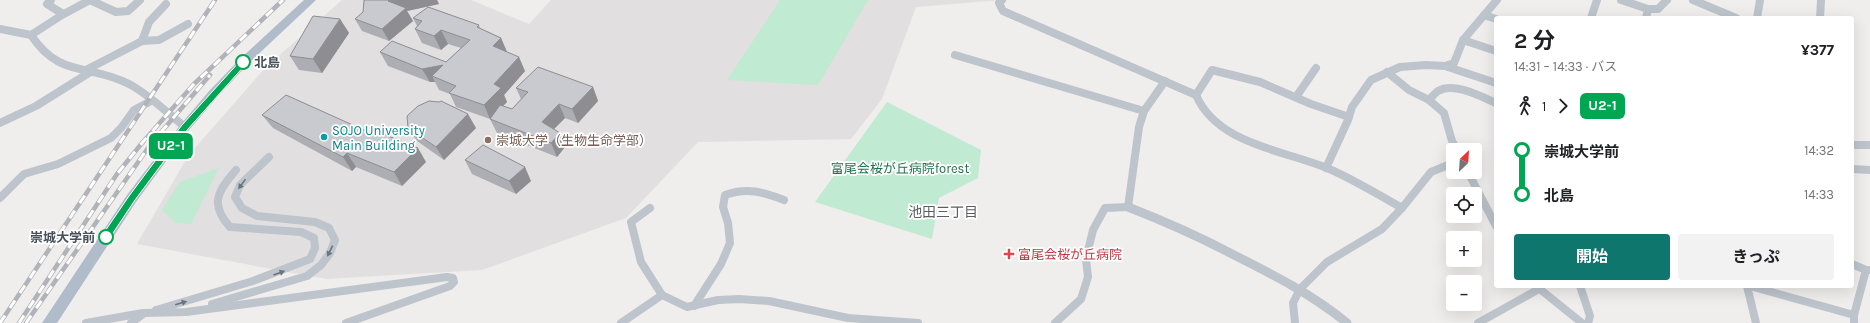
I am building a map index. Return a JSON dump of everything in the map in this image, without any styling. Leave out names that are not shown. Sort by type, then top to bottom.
[{"type":"main road","points":[[49,323],[132,198],[185,127],[251,54],[310,0]]},
{"type":"street","points":[[50,0],[47,4],[63,14]]},
{"type":"street","points":[[31,35],[63,14],[90,0],[116,12],[128,11],[140,0]]},
{"type":"street","points":[[1002,0],[999,3],[1003,11],[1196,94],[1202,108],[1223,128],[1248,140],[1326,168],[1356,182],[1402,208]]},
{"type":"street","points":[[1326,168],[1352,107],[1371,80],[1400,67],[1446,66],[1454,64],[1463,40],[1497,0]]},
{"type":"street","points":[[1592,16],[1597,0]]},
{"type":"street","points":[[1621,0],[1648,9],[1658,8],[1667,0]]},
{"type":"street","points":[[1693,0],[1731,16]]},
{"type":"street","points":[[1757,16],[1760,0]]},
{"type":"street","points":[[1820,16],[1821,0]]},
{"type":"street","points":[[142,41],[149,22],[166,4]]},
{"type":"street","points":[[1646,16],[1648,9]]},
{"type":"street","points":[[1484,15],[1494,18]]},
{"type":"street","points":[[0,123],[17,117],[89,70],[142,41],[159,40],[188,24]]},
{"type":"street","points":[[0,29],[31,35],[47,58],[64,66],[89,70],[128,83],[185,127]]},
{"type":"street","points":[[1463,40],[1494,50]]},
{"type":"street","points":[[955,55],[1144,111]]},
{"type":"street","points":[[1446,66],[1494,82]]},
{"type":"street","points":[[1296,97],[1316,68]]},
{"type":"street","points":[[1196,94],[1212,70],[1260,82],[1349,117]]},
{"type":"street","points":[[1387,72],[1409,90],[1429,100],[1444,113],[1453,143]]},
{"type":"street","points":[[1128,207],[1139,127],[1144,111],[1165,81]]},
{"type":"street","points":[[1429,100],[1437,92],[1449,88],[1462,90],[1494,102]]},
{"type":"street","points":[[0,198],[24,174],[58,164],[111,138],[134,110],[151,101]]},
{"type":"street","points":[[1854,145],[1870,145]]},
{"type":"street","points":[[186,312],[307,276],[321,265],[330,253],[335,240],[329,228],[315,222],[257,216],[242,208],[235,197],[240,185],[269,156]]},
{"type":"street","points":[[1295,323],[1293,303],[1300,289],[1327,262],[1382,229],[1402,208],[1431,172],[1446,165]]},
{"type":"street","points":[[1854,169],[1870,170]]},
{"type":"street","points":[[86,323],[143,313],[242,286],[284,272],[310,260],[315,248],[314,238],[301,232],[230,227],[222,220],[216,200],[223,184],[236,170]]},
{"type":"street","points":[[1472,179],[1494,222]]},
{"type":"street","points":[[694,306],[721,264],[730,243],[728,223],[723,207],[725,195],[737,189],[755,190],[784,200]]},
{"type":"street","points":[[1055,323],[1081,299],[1088,277],[1086,259],[1093,230],[1105,208],[1128,207],[1170,222],[1300,289],[1328,306],[1346,323]]},
{"type":"street","points":[[650,208],[631,222],[641,262],[662,295],[687,307],[718,300],[739,298],[769,301],[848,318],[918,323]]},
{"type":"street","points":[[1754,288],[1855,321],[1868,270],[1854,265]]},
{"type":"street","points":[[131,323],[143,313],[186,312],[448,277],[453,278],[454,282],[450,286],[346,323]]},
{"type":"street","points":[[1478,323],[1537,288],[1582,323]]},
{"type":"street","points":[[1581,288],[1590,316],[1588,323]]},
{"type":"street","points":[[1748,288],[1756,323]]},
{"type":"street","points":[[621,323],[662,295]]},
{"type":"shaded area","name":"崇城大学（生物生命学部）","points":[[342,0],[471,0],[529,24],[551,0],[1001,0],[916,7],[882,99],[851,139],[698,142],[626,218],[482,270],[326,279],[137,244],[188,156],[265,68]]},
{"type":"green space","points":[[780,0],[868,0],[818,85],[727,80]]},
{"type":"green space","name":"富尾会桜が丘病院forest","points":[[887,102],[981,150],[978,178],[939,198],[932,239],[815,202]]},
{"type":"green space","points":[[219,168],[191,224],[176,223],[162,210],[180,182]]},
{"type":"building","points":[[364,0],[393,0],[388,1],[406,8],[382,29],[355,19],[363,12]]},
{"type":"building","points":[[428,7],[479,25],[477,27],[501,38],[493,46],[519,57],[494,84],[501,88],[484,105],[449,93],[456,86],[432,76],[443,65],[422,69],[380,52],[392,41],[446,62],[470,40],[441,30],[434,36],[415,29],[422,21],[413,18]]},
{"type":"building","points":[[313,16],[340,19],[313,59],[290,56]]},
{"type":"building","points":[[538,67],[593,87],[572,109],[559,104],[542,122],[560,133],[551,143],[490,119],[500,105],[512,109],[528,92],[516,88]]},
{"type":"building","points":[[286,95],[375,135],[378,132],[418,148],[394,172],[347,153],[343,157],[262,115]]},
{"type":"building","points":[[429,101],[441,101],[468,114],[436,147],[408,128],[407,116],[418,106]]},
{"type":"building","points":[[483,145],[525,167],[509,181],[465,160]]},
{"type":"railway","points":[[0,323],[215,0]]},
{"type":"railway","points":[[19,323],[117,174],[142,143],[194,84],[283,0]]},
{"type":"railway","points":[[26,323],[150,145],[210,75]]},
{"type":"bus line","name":"U2-1","points":[[106,237],[132,198],[185,127],[243,62]]},
{"type":"place","name":"北島","points":[[243,62]]},
{"type":"place","name":"SOJO University Main Building","points":[[324,137]]},
{"type":"place","name":"崇城大学（生物生命学部）","points":[[488,140]]},
{"type":"place","name":"崇城大学前","points":[[106,237]]},
{"type":"place","name":"富尾会桜が丘病院","points":[[1009,254]]},
{"type":"district","name":"池田三丁目","points":[[943,212]]}]
